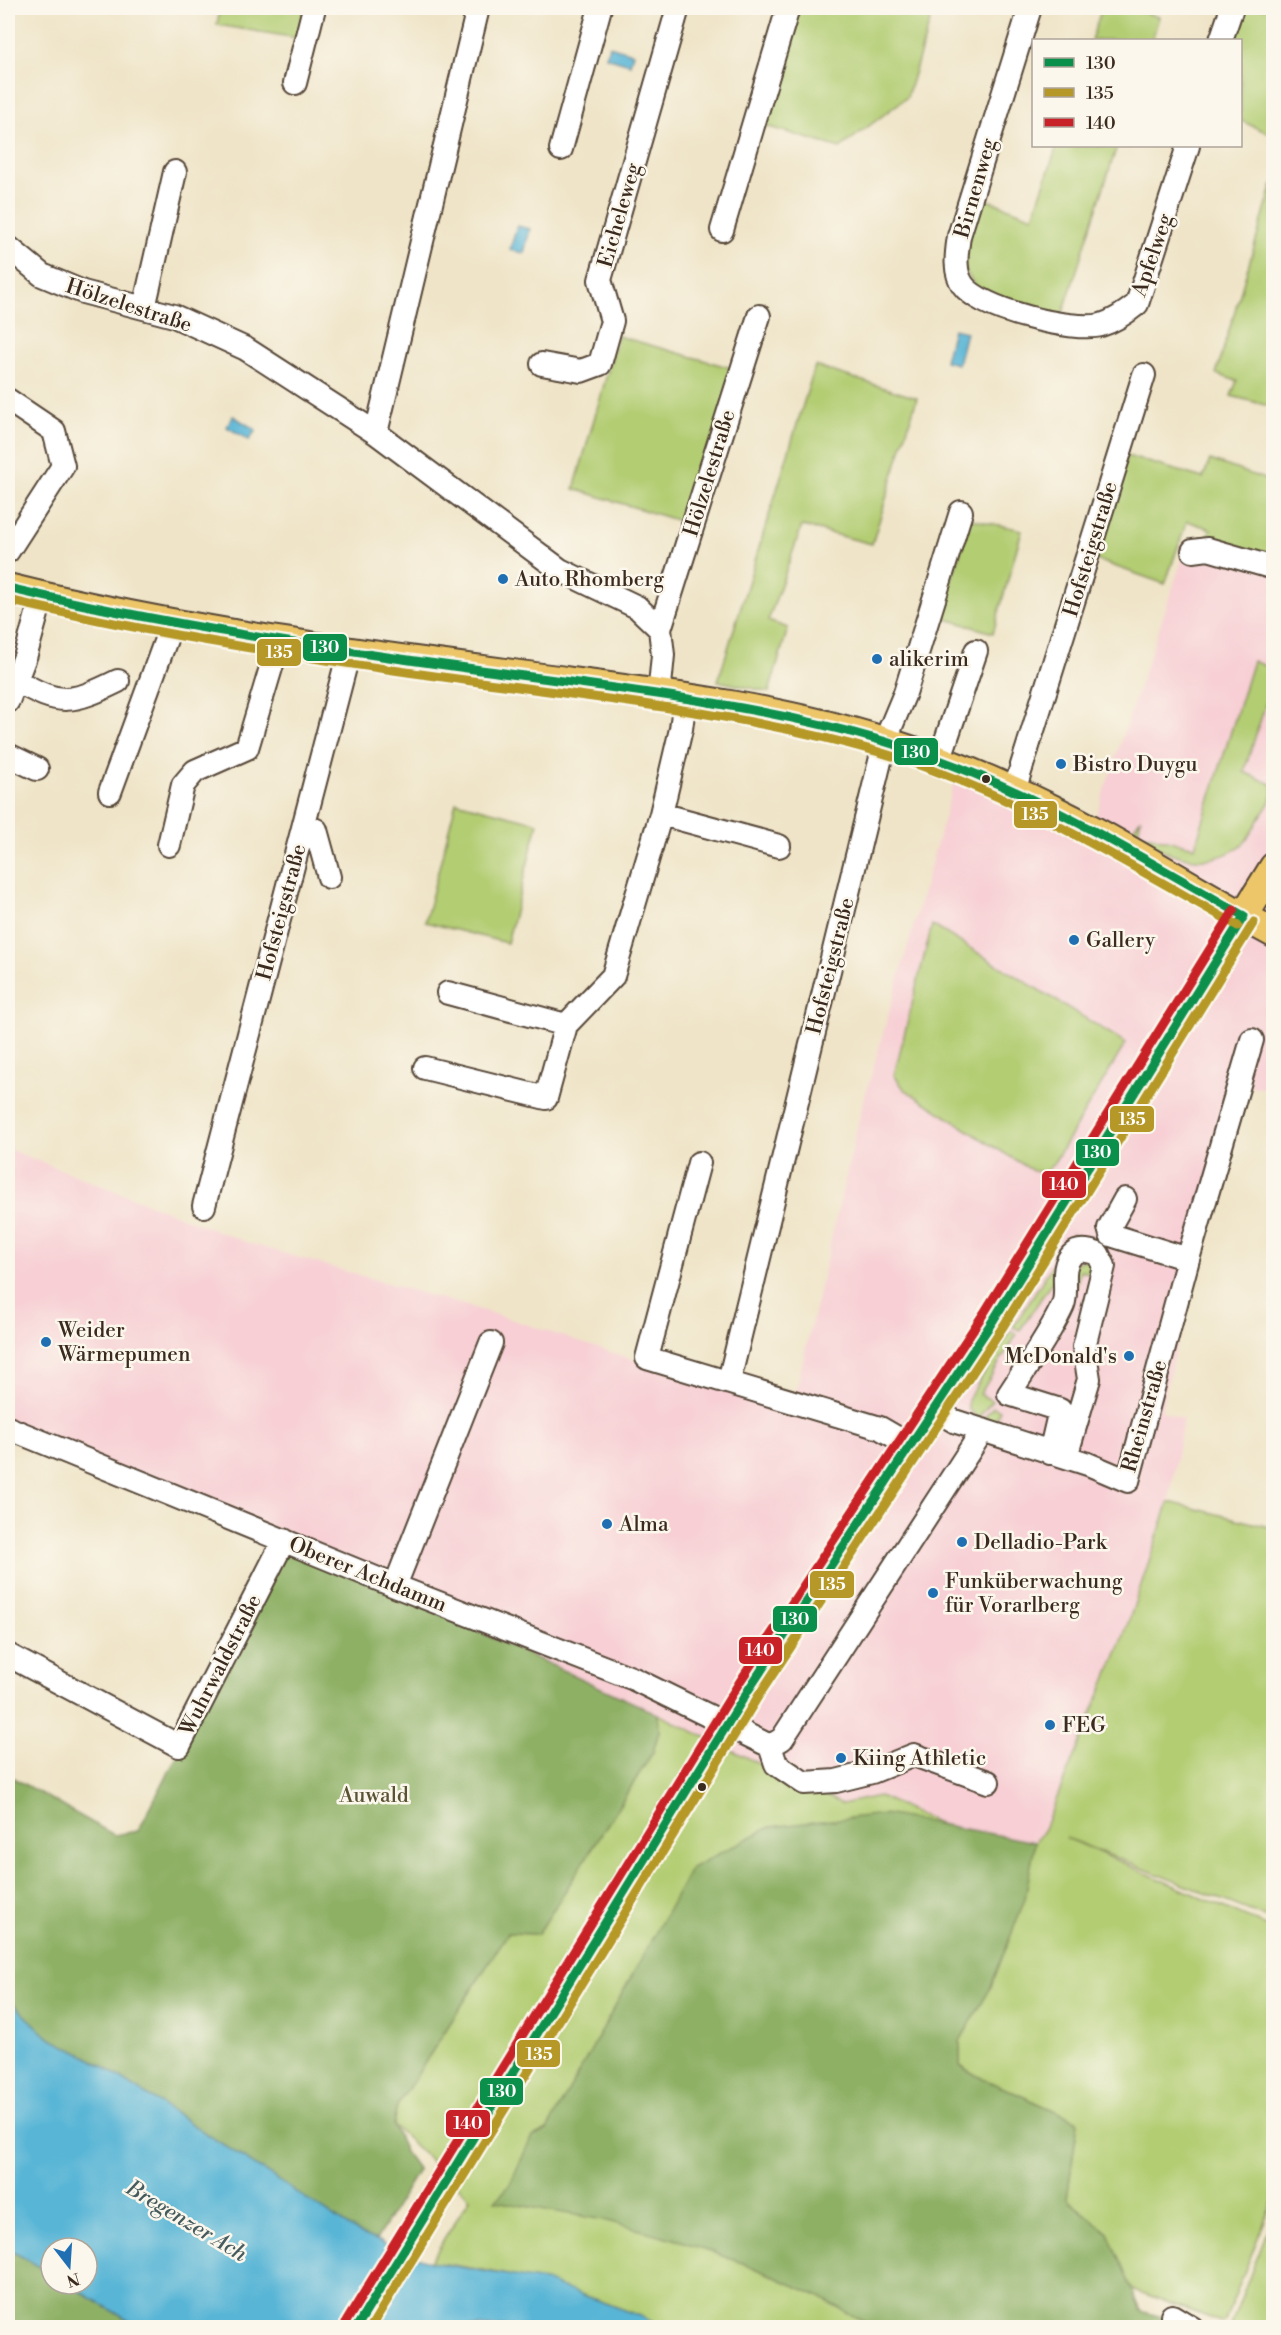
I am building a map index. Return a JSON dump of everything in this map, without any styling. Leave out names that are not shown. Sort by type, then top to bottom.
[{"type":"main road","points":[[8,588],[172,623],[279,641],[672,697],[806,721],[885,741],[1014,791],[1100,834],[1274,933]]},
{"type":"main road","points":[[356,2328],[728,1723],[935,1410],[1274,867]]},
{"type":"street","points":[[295,83],[314,8]]},
{"type":"street","points":[[376,434],[478,8]]},
{"type":"street","points":[[561,149],[600,8]]},
{"type":"street","name":"Eicheleweg","points":[[542,364],[581,371],[600,364],[612,321],[600,280],[678,8]]},
{"type":"street","points":[[722,230],[788,8]]},
{"type":"street","name":"Birnenweg","points":[[1030,8],[959,236],[956,262],[963,285],[982,302],[1029,316],[1077,326]]},
{"type":"street","points":[[1221,39],[1232,8]]},
{"type":"street","name":"Apfelweg","points":[[1077,326],[1101,325],[1125,314],[1137,304],[1188,147]]},
{"type":"street","points":[[144,308],[174,172]]},
{"type":"street","name":"Hölzelestraße","points":[[8,247],[42,275],[82,292],[174,316],[246,349],[376,434],[560,570],[637,607],[660,629]]},
{"type":"street","name":"Hölzelestraße","points":[[672,697],[660,629],[759,316]]},
{"type":"street","name":"Hofsteigstraße","points":[[1014,791],[1144,375]]},
{"type":"street","points":[[8,400],[54,431],[63,466],[8,551]]},
{"type":"street","name":"Hofsteigstraße","points":[[729,1381],[885,741],[905,693],[962,512]]},
{"type":"street","points":[[1193,551],[1208,549],[1274,568]]},
{"type":"street","points":[[8,701],[42,596]]},
{"type":"street","points":[[110,792],[172,623]]},
{"type":"street","points":[[169,845],[183,785],[195,771],[248,748],[279,641]]},
{"type":"street","points":[[939,761],[976,651]]},
{"type":"street","name":"Hofsteigstraße","points":[[204,1206],[349,652]]},
{"type":"street","points":[[16,680],[40,695],[54,699],[74,699],[118,681]]},
{"type":"street","points":[[425,1068],[546,1098],[566,1025],[613,976],[661,814],[681,729],[672,697]]},
{"type":"street","points":[[8,755],[38,769]]},
{"type":"street","points":[[661,814],[779,846]]},
{"type":"street","points":[[304,825],[316,830],[329,877]]},
{"type":"street","points":[[448,993],[566,1025]]},
{"type":"street","name":"Rheinstraße","points":[[935,1410],[951,1419],[1128,1481],[1188,1259],[1252,1040]]},
{"type":"street","points":[[699,1163],[647,1358],[880,1428],[911,1446]]},
{"type":"street","points":[[1125,1199],[1109,1228],[1111,1235],[1188,1259]]},
{"type":"street","points":[[1083,1250],[1098,1254],[1104,1266],[1083,1347],[1089,1379],[1058,1455],[1060,1410],[1009,1394],[1064,1304],[1066,1268],[1072,1255],[1083,1250]]},
{"type":"street","points":[[395,1586],[491,1343]]},
{"type":"street","name":"Oberer Achdamm","points":[[8,1428],[395,1586],[634,1679],[728,1723],[770,1746]]},
{"type":"street","points":[[983,1430],[782,1739],[770,1746],[776,1764],[804,1784],[836,1781],[872,1772],[914,1755],[988,1782]]},
{"type":"street","name":"Wuhrwaldstraße","points":[[8,1655],[179,1746],[284,1540]]},
{"type":"street","points":[[1172,2316],[1192,2328]]},
{"type":"shaded area","points":[[1186,548],[1273,573],[1273,1088],[1239,1087],[1161,1410],[1183,1419],[1169,1502],[1122,1641],[1044,1829],[1035,1842],[884,1814],[862,1815],[658,1714],[353,1574],[8,1429],[8,1149],[251,1244],[498,1315],[791,1412],[861,1111],[955,779],[1095,818]]},
{"type":"green space","points":[[220,8],[304,8],[297,38],[217,25]]},
{"type":"green space","points":[[792,8],[934,8],[907,97],[840,148],[759,124]]},
{"type":"green space","points":[[1102,8],[1128,8],[1159,17],[1152,39],[1091,39]]},
{"type":"green space","points":[[1245,8],[1273,8],[1273,135],[1242,121],[1242,39],[1233,39]]},
{"type":"green space","points":[[1057,147],[1117,147],[1062,316],[979,292],[966,272],[962,250],[977,196],[1033,217]]},
{"type":"green space","points":[[1273,184],[1273,407],[1231,396],[1237,381],[1216,374]]},
{"type":"green space","points":[[618,336],[735,369],[686,523],[574,489]]},
{"type":"green space","points":[[815,366],[917,398],[872,544],[802,526],[768,621],[788,628],[769,692],[718,681]]},
{"type":"green space","points":[[1127,456],[1203,478],[1210,460],[1273,482],[1273,560],[1205,544],[1211,529],[1187,521],[1165,584],[1094,559]]},
{"type":"green space","points":[[971,519],[1022,530],[993,633],[940,617]]},
{"type":"green space","points":[[1253,661],[1273,669],[1273,681],[1244,772],[1273,785],[1273,790],[1268,804],[1246,840],[1227,854],[1199,859],[1171,853],[1130,833],[1141,818],[1138,833],[1195,847]]},
{"type":"green space","points":[[456,802],[538,823],[507,943],[425,922]]},
{"type":"green space","points":[[932,925],[1126,1043],[1053,1164],[1045,1172],[1033,1171],[980,1138],[904,1089],[894,1075]]},
{"type":"green space","points":[[1072,1234],[1093,1241],[1060,1270],[1020,1330],[1013,1327]]},
{"type":"green space","points":[[1090,1258],[1097,1275],[1080,1271],[1076,1288],[1073,1264]]},
{"type":"green space","points":[[1011,1331],[1017,1334],[980,1394],[992,1401],[978,1418],[968,1409],[968,1399]]},
{"type":"green space","points":[[993,1407],[1000,1410],[996,1419],[1041,1433],[1046,1419],[1042,1438],[982,1420]]},
{"type":"green space","points":[[1169,1502],[1273,1528],[1273,1920],[1066,1838],[1273,1929],[1273,2200],[1224,2323],[1131,2289],[1108,2233],[1067,2199],[1078,2121],[979,2077],[960,2066],[960,2041],[990,1989],[1025,1898],[890,2150],[1149,2327],[663,2327],[578,2293],[520,2277],[430,2262],[470,2198],[393,2125],[397,2106],[508,1933],[538,1934],[653,1752],[659,1731],[658,1714],[842,1804],[879,1796],[1031,1865],[1035,1842],[1044,1829],[1122,1641]]},
{"type":"green space","name":"Auwald","points":[[286,1547],[353,1574],[658,1714],[659,1731],[653,1752],[538,1934],[508,1933],[397,2106],[393,2125],[405,2152],[418,2170],[376,2240],[359,2233],[93,2060],[49,2038],[8,1999],[8,1775],[114,1835],[138,1831]]},
{"type":"green space","points":[[884,1814],[1035,1842],[1025,1899],[990,1989],[960,2041],[960,2066],[979,2077],[1078,2121],[1067,2199],[1108,2233],[1141,2311],[1194,2327],[873,2327],[818,2296],[748,2265],[681,2241],[604,2220],[495,2201],[509,2186],[531,2138],[547,2130],[691,1868],[770,1827]]},
{"type":"green space","points":[[1273,2216],[1273,2327],[1231,2325]]},
{"type":"green space","points":[[8,2249],[39,2266],[39,2296],[88,2296],[139,2327],[8,2327]]},
{"type":"water","points":[[609,46],[633,53],[630,64],[606,57]]},
{"type":"water","points":[[517,226],[530,229],[524,253],[510,250]]},
{"type":"water","points":[[953,329],[966,332],[958,364],[945,361]]},
{"type":"water","points":[[233,416],[256,430],[249,440],[227,427]]},
{"type":"water","name":"Bregenzer Ach","points":[[8,1999],[49,2038],[93,2060],[359,2233],[430,2262],[544,2281],[633,2313],[663,2327],[139,2327],[88,2296],[99,2296],[99,2236],[39,2236],[39,2266],[8,2249]]},
{"type":"transit line","name":"130","points":[[8,588],[124,613],[240,634],[357,653],[629,690],[731,706],[833,727],[931,757],[1023,795],[1113,841],[1244,916]]},
{"type":"transit line","name":"135","points":[[8,600],[123,625],[297,656],[677,709],[778,727],[879,752],[973,786],[1019,806],[1108,852],[1238,926]]},
{"type":"transit line","name":"140","points":[[346,2322],[739,1683],[984,1313],[1234,910]]},
{"type":"transit line","name":"130","points":[[356,2328],[749,1689],[994,1319],[1244,916]]},
{"type":"transit line","name":"135","points":[[370,2328],[759,1695],[1004,1325],[1254,922]]},
{"type":"place","name":"Auto Rhomberg","points":[[503,579]]},
{"type":"place","name":"alikerim","points":[[877,659]]},
{"type":"place","name":"Bistro Duygu","points":[[1061,764]]},
{"type":"place","name":"Gallery","points":[[1074,940]]},
{"type":"place","name":"Weider Wärmepumen","points":[[46,1342]]},
{"type":"place","name":"McDonald's","points":[[1129,1356]]},
{"type":"place","name":"Alma","points":[[607,1524]]},
{"type":"place","name":"Delladio-Park","points":[[962,1542]]},
{"type":"place","name":"Funküberwachung für Vorarlberg","points":[[933,1593]]},
{"type":"place","name":"FEG","points":[[1050,1725]]},
{"type":"place","name":"Kiing Athletic","points":[[841,1758]]}]
